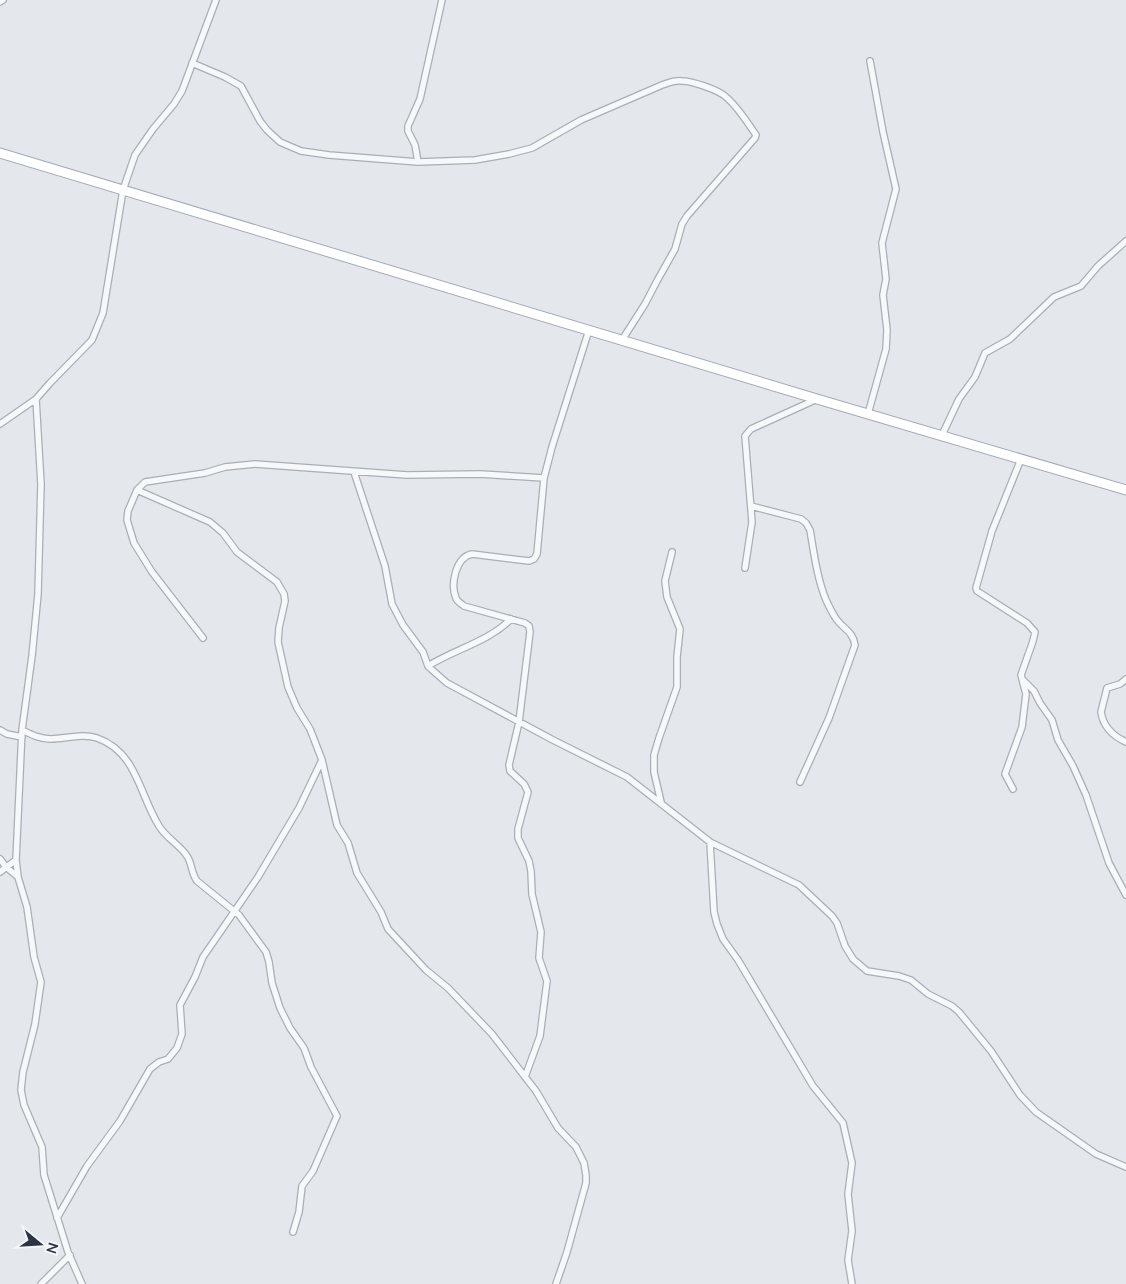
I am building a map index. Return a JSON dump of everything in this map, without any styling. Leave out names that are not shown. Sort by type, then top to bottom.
[{"type":"main road","points":[[0,153],[1126,490]]},
{"type":"street","points":[[0,2],[4,0]]},
{"type":"street","points":[[0,424],[36,399],[92,340],[103,313],[123,190],[135,155],[182,91],[216,0]]},
{"type":"street","points":[[418,162],[415,145],[408,131],[408,126],[420,99],[442,0]]},
{"type":"street","points":[[868,414],[886,349],[887,330],[883,295],[886,279],[882,243],[896,189],[870,61]]},
{"type":"street","points":[[192,63],[225,76],[241,86],[260,121],[280,142],[301,151],[328,155],[418,162],[475,160],[532,148],[582,120],[674,81],[682,80],[720,92],[727,97],[756,135],[755,138],[687,216],[682,224],[675,249],[650,296],[622,340]]},
{"type":"street","points":[[942,436],[958,399],[975,378],[985,352],[1010,339],[1054,297],[1081,286],[1098,266],[1126,241]]},
{"type":"street","points":[[525,1077],[540,1036],[547,980],[540,958],[541,932],[532,894],[531,870],[517,834],[528,792],[524,784],[510,771],[509,765],[519,722],[530,632],[529,626],[525,623],[464,606],[458,602],[455,596],[454,578],[461,559],[466,555],[472,554],[529,561],[534,559],[537,554],[544,478],[589,330]]},
{"type":"street","points":[[36,399],[41,484],[38,594],[22,734],[16,860],[18,877],[27,907],[34,957],[41,982],[35,1024],[23,1072],[21,1090],[24,1105],[42,1147],[44,1175],[70,1255],[82,1284]]},
{"type":"street","points":[[745,568],[752,522],[744,441],[746,433],[765,422],[817,399]]},
{"type":"street","points":[[1013,789],[1005,774],[1022,727],[1026,694],[1022,671],[1033,641],[1034,630],[1027,623],[977,591],[976,588],[992,531],[1021,458]]},
{"type":"street","points":[[203,638],[152,572],[134,543],[127,520],[128,511],[137,490],[145,482],[245,465],[407,475],[480,474],[544,478]]},
{"type":"street","points":[[354,472],[385,566],[392,604],[402,625],[423,652],[428,666],[448,683],[519,722],[627,777],[710,842],[798,885],[832,916],[853,959],[863,969],[911,980],[928,994],[952,1006],[991,1051],[1020,1095],[1036,1112],[1096,1154],[1126,1167]]},
{"type":"street","points":[[137,490],[210,522],[223,533],[237,552],[277,582],[284,594],[285,601],[278,642],[288,687],[297,708],[310,729],[322,760],[337,825],[348,843],[357,873],[380,912],[385,925],[426,970],[448,988],[492,1034],[545,1104],[547,1112],[558,1128],[576,1147],[584,1164],[586,1183],[556,1284]]},
{"type":"street","points":[[751,506],[801,519],[806,523],[810,530],[819,580],[826,601],[837,620],[851,633],[854,639],[855,645],[829,718],[800,782]]},
{"type":"street","points":[[661,803],[654,772],[654,755],[677,688],[677,658],[680,629],[667,597],[665,581],[672,552]]},
{"type":"street","points":[[428,666],[442,657],[500,630],[511,619]]},
{"type":"street","points":[[1126,679],[1120,684],[1107,688],[1101,716],[1112,734],[1126,742]]},
{"type":"street","points":[[1023,680],[1034,691],[1052,720],[1058,740],[1074,766],[1086,795],[1109,863],[1126,895]]},
{"type":"street","points":[[0,730],[7,734],[22,734],[51,739],[96,738],[117,750],[124,756],[132,769],[159,827],[188,856],[192,874],[197,881],[235,911],[266,952],[272,983],[280,1008],[290,1028],[304,1048],[311,1067],[337,1116],[313,1171],[302,1186],[294,1232]]},
{"type":"street","points":[[58,1218],[87,1166],[120,1121],[150,1069],[159,1062],[168,1059],[177,1048],[182,1034],[180,1011],[182,1000],[195,977],[203,957],[258,877],[285,833],[322,760]]},
{"type":"street","points":[[710,842],[716,924],[813,1086],[843,1123],[852,1163],[848,1194],[852,1231],[848,1265],[852,1284]]},
{"type":"street","points":[[0,859],[18,877]]},
{"type":"street","points":[[0,872],[16,860]]},
{"type":"street","points":[[41,1284],[70,1255]]}]
